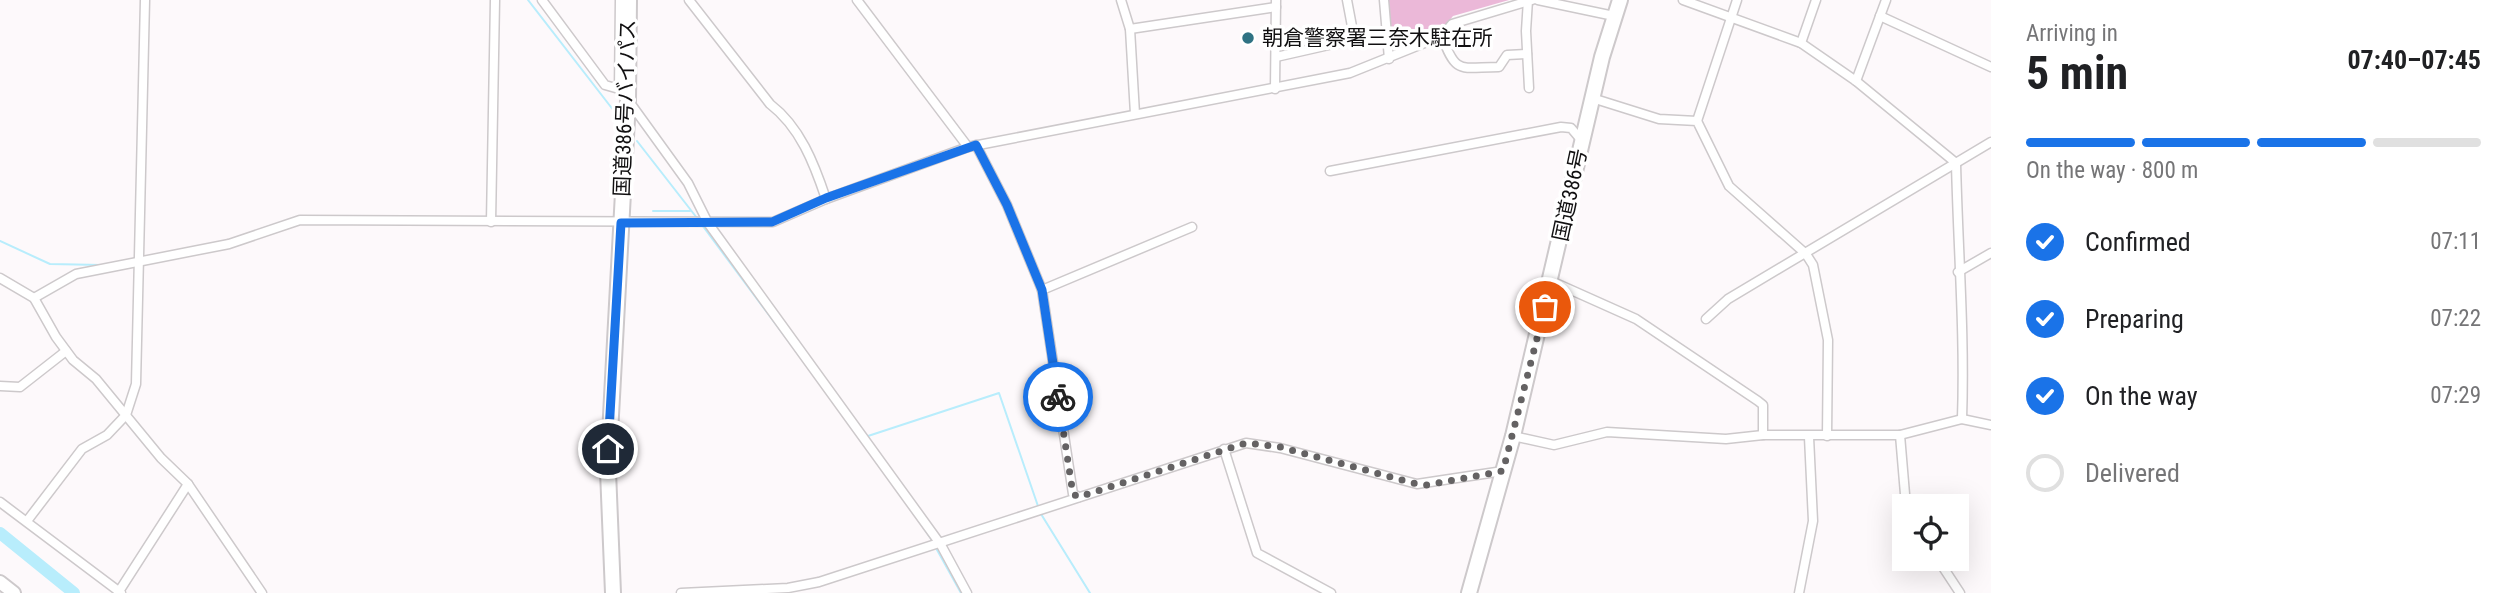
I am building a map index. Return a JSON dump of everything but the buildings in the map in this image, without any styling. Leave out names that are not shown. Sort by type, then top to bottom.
[{"type":"highway","name":"国道386号バイパス","points":[[613,593],[608,471],[629,0]]},
{"type":"highway","name":"国道386号","points":[[1469,593],[1513,436],[1592,98],[1620,0]]},
{"type":"street","points":[[27,521],[82,449],[107,435],[126,415],[136,384],[145,0]]},
{"type":"street","points":[[491,219],[495,0]]},
{"type":"street","points":[[541,0],[605,85],[623,95],[688,183],[708,223],[941,545],[967,593]]},
{"type":"street","points":[[620,0],[623,95]]},
{"type":"street","points":[[689,0],[770,104],[785,115],[815,166],[826,198]]},
{"type":"street","points":[[857,0],[972,146],[1007,205],[1042,290],[1073,494],[1079,497]]},
{"type":"street","points":[[1121,0],[1130,29],[1135,114]]},
{"type":"street","points":[[1347,0],[1354,37],[1351,40]]},
{"type":"street","points":[[1384,0],[1389,58]]},
{"type":"street","points":[[34,298],[76,274],[139,264],[229,244],[300,220],[772,222],[826,198],[972,146],[1350,73],[1443,36],[1452,24],[1533,0],[1551,1],[1615,16]]},
{"type":"street","points":[[1529,88],[1527,54],[1533,0]]},
{"type":"street","points":[[1683,0],[1801,44],[1856,81],[1956,163],[1958,272],[1965,348],[1962,419]]},
{"type":"street","points":[[1737,0],[1696,121],[1729,186],[1805,254],[1816,273],[1828,340],[1827,436]]},
{"type":"street","points":[[1801,44],[1816,0]]},
{"type":"street","points":[[1856,81],[1886,0]]},
{"type":"street","points":[[1130,29],[1276,4],[1275,89]]},
{"type":"street","points":[[1880,16],[1991,67]]},
{"type":"street","points":[[1276,57],[1387,33]]},
{"type":"street","points":[[1443,36],[1452,62],[1459,67],[1499,67],[1507,55],[1527,54]]},
{"type":"street","points":[[1592,98],[1659,120],[1696,121]]},
{"type":"street","points":[[1330,172],[1561,127],[1571,128],[1582,141]]},
{"type":"street","points":[[1706,319],[1728,299],[1991,142]]},
{"type":"street","points":[[1042,290],[1192,226]]},
{"type":"street","points":[[1958,272],[1991,253]]},
{"type":"street","points":[[0,278],[34,298],[66,351],[96,379],[188,484],[262,593]]},
{"type":"street","points":[[1551,281],[1636,319],[1758,401],[1763,405],[1763,435]]},
{"type":"street","points":[[0,386],[20,387],[66,351]]},
{"type":"street","points":[[1513,436],[1554,444],[1607,432],[1726,439],[1763,435],[1900,435],[1962,419],[1991,425]]},
{"type":"street","points":[[1900,435],[1905,494]]},
{"type":"street","points":[[1799,593],[1813,521],[1808,437]]},
{"type":"street","points":[[681,593],[807,585],[941,545],[1246,443],[1280,447],[1427,485],[1503,471]]},
{"type":"street","points":[[1224,450],[1257,553],[1331,593]]},
{"type":"street","points":[[0,502],[120,593],[188,484]]},
{"type":"street","points":[[1946,571],[1960,593]]},
{"type":"street","points":[[0,582],[14,593]]},
{"type":"shaded area","points":[[1387,0],[1509,0],[1453,16],[1439,33],[1390,50]]},
{"type":"waterway","points":[[528,0],[614,111]]},
{"type":"waterway","points":[[637,141],[697,218]]},
{"type":"waterway","points":[[653,211],[690,211]]},
{"type":"waterway","points":[[261,229],[302,216]]},
{"type":"waterway","points":[[702,225],[801,358]]},
{"type":"waterway","points":[[0,241],[50,264],[102,265]]},
{"type":"waterway","points":[[865,437],[999,393],[1039,509]]},
{"type":"waterway","points":[[1041,514],[1090,593]]},
{"type":"waterway","points":[[923,527],[932,540]]},
{"type":"waterway","points":[[0,533],[74,593]]},
{"type":"waterway","points":[[936,548],[961,593]]},
{"type":"way so far","points":[[1058,397],[1073,494],[1079,497],[1246,443],[1280,447],[1417,484],[1427,485],[1478,476],[1503,471],[1545,307]]},
{"type":"place","name":"朝倉警察署三奈木駐在所","points":[[1248,38]]},
{"type":"route","points":[[608,449],[621,223],[772,222],[784,219],[826,198],[976,145],[1000,197],[1007,205],[1042,290],[1058,397]]}]
